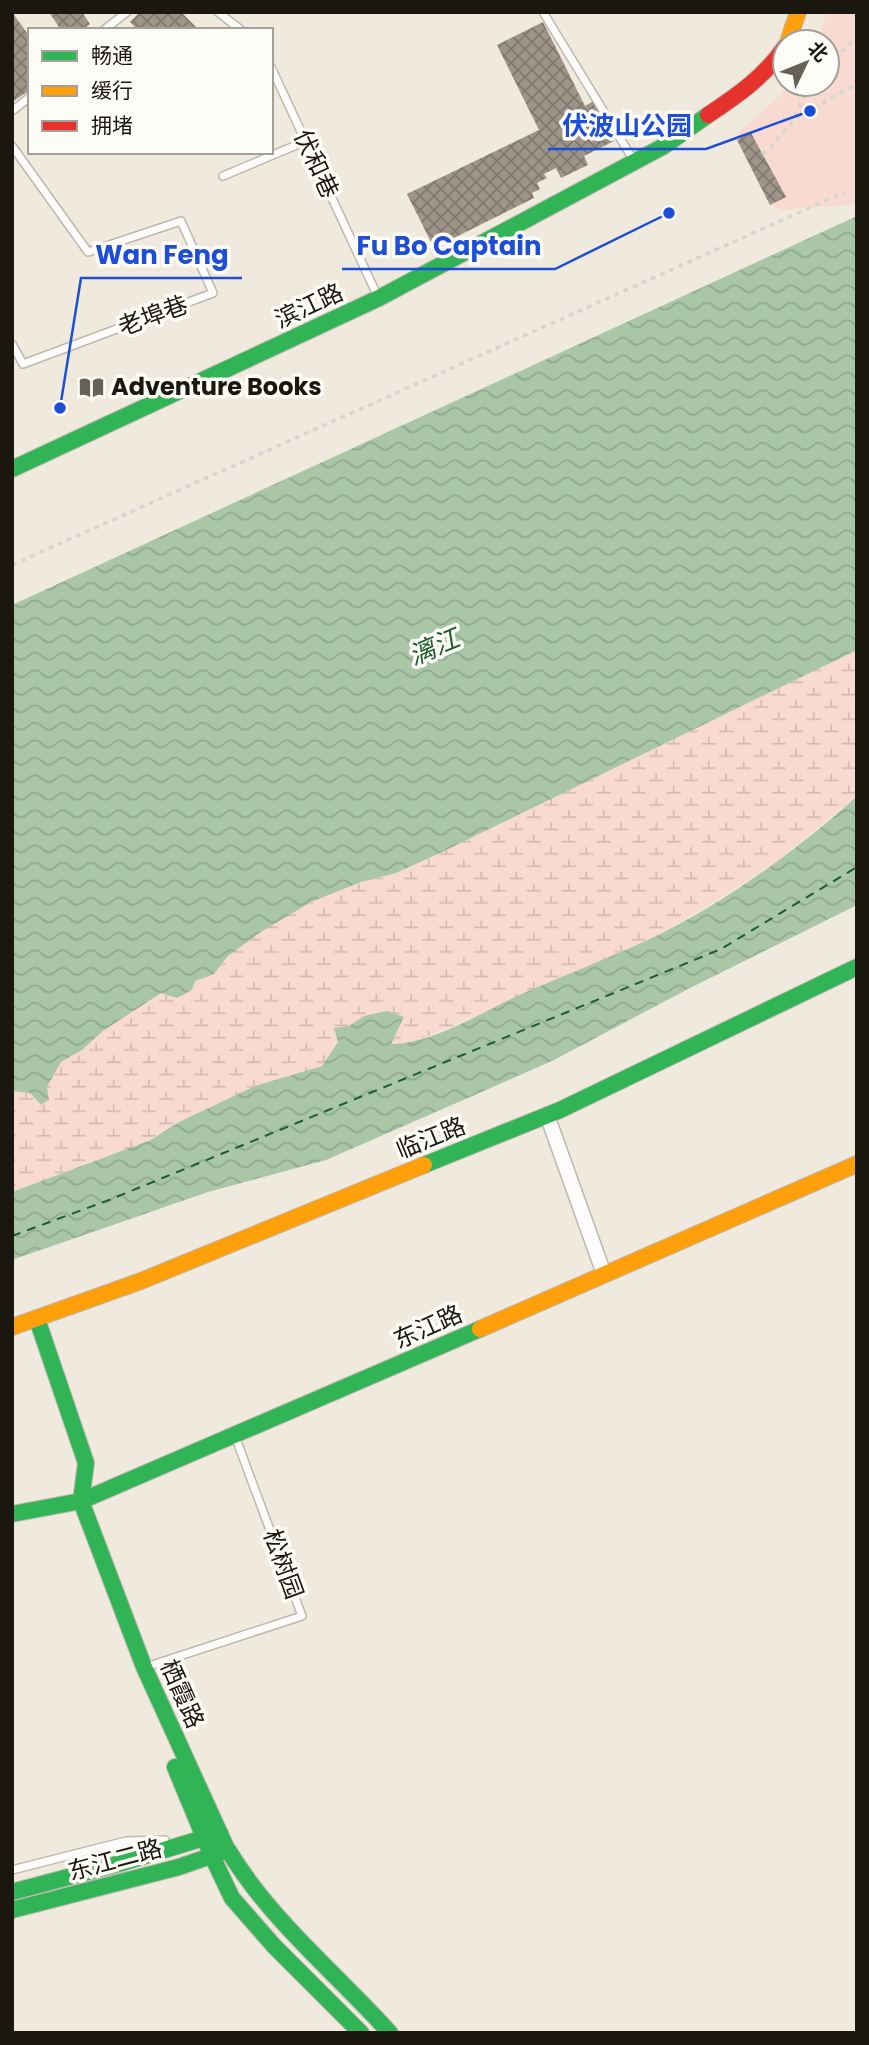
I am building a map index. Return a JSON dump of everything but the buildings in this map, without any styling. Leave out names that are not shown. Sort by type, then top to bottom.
[{"type":"street","name":"滨江路","points":[[12,469],[379,298],[687,132],[750,87],[771,67]]},
{"type":"street","name":"临江路","points":[[12,1327],[141,1281],[547,1115],[857,967]]},
{"type":"street","points":[[547,1115],[604,1274]]},
{"type":"street","name":"东江路","points":[[12,1514],[74,1502],[235,1436],[857,1164]]},
{"type":"street","name":"栖霞路","points":[[37,1319],[86,1464],[74,1502],[212,1836],[228,1850],[238,1870],[262,1902],[390,2033]]},
{"type":"street","name":"栖霞路","points":[[74,1502],[212,1836],[212,1856],[232,1898],[274,1946],[361,2033]]},
{"type":"street","name":"东江二路","points":[[12,1892],[212,1836]]},
{"type":"street","name":"东江二路","points":[[12,1910],[228,1850]]},
{"type":"lane","points":[[107,28],[127,12]]},
{"type":"lane","points":[[218,12],[238,28]]},
{"type":"lane","points":[[543,12],[634,162]]},
{"type":"lane","name":"伏和巷","points":[[273,71],[379,298]]},
{"type":"lane","points":[[12,111],[28,99]]},
{"type":"lane","points":[[223,176],[306,141]]},
{"type":"lane","name":"老埠巷","points":[[12,146],[88,252],[181,221],[213,293],[23,364],[12,344]]},
{"type":"lane","name":"松树园","points":[[144,1667],[302,1616],[235,1436]]},
{"type":"lane","points":[[12,1870],[126,1841],[212,1836]]},
{"type":"path","points":[[857,22],[857,30]]},
{"type":"path","points":[[841,52],[857,37]]},
{"type":"path","points":[[795,118],[857,85]]},
{"type":"path","points":[[762,153],[771,147],[795,118],[803,98]]},
{"type":"path","points":[[12,565],[845,192]]},
{"type":"green space","points":[[827,12],[857,12],[857,204],[783,210],[770,205],[735,136],[777,98],[841,98],[841,28],[822,28]]},
{"type":"green space","points":[[857,650],[857,796],[777,861],[706,907],[654,937],[411,1043],[391,1044],[364,1016],[349,1026],[323,1066],[255,1086],[179,1122],[151,1140],[12,1192],[12,1091],[30,1093],[42,1105],[49,1100],[47,1087],[61,1062],[161,993],[177,998],[195,981],[214,974],[228,956],[261,932],[311,902],[361,882],[396,873],[438,854]]},
{"type":"water","name":"漓江","points":[[857,216],[857,650],[438,854],[396,873],[361,882],[311,902],[261,932],[228,956],[214,974],[195,981],[192,990],[177,998],[161,993],[61,1062],[47,1087],[49,1100],[41,1105],[30,1093],[12,1091],[12,605]]},
{"type":"water","points":[[857,796],[857,905],[688,989],[552,1061],[326,1160],[208,1192],[12,1260],[12,1192],[151,1140],[179,1122],[255,1086],[322,1066],[338,1042],[334,1028],[349,1026],[364,1016],[387,1011],[404,1017],[391,1044],[422,1039],[652,938],[706,909],[759,874]]},
{"type":"ferry route","points":[[12,1236],[109,1200],[721,949],[857,867]]},
{"type":"traffic: fast","points":[[12,469],[379,298],[664,146],[708,115]]},
{"type":"traffic: fast","points":[[424,1165],[560,1110],[857,967]]},
{"type":"traffic: fast","points":[[37,1319],[86,1463],[81,1501],[144,1667],[226,1847]]},
{"type":"traffic: fast","points":[[12,1514],[81,1501],[480,1329]]},
{"type":"traffic: fast","points":[[175,1767],[211,1854]]},
{"type":"traffic: fast","points":[[12,1892],[220,1833]]},
{"type":"traffic: fast","points":[[12,1910],[179,1867],[228,1850],[245,1876],[284,1923],[390,2033]]},
{"type":"traffic: fast","points":[[212,1856],[232,1898],[274,1946],[361,2033]]},
{"type":"traffic: slow","points":[[793,28],[798,12]]},
{"type":"traffic: slow","points":[[480,1329],[857,1164]]},
{"type":"traffic: slow","points":[[12,1327],[141,1281],[424,1165]]},
{"type":"traffic: jam","points":[[708,115],[740,93],[771,64]]},
{"type":"place","name":"伏波山公园","points":[[810,111]]},
{"type":"place","name":"Fu Bo Captain","points":[[669,213]]},
{"type":"place","name":"Adventure Books","points":[[91,387]]},
{"type":"place","name":"Wan Feng","points":[[60,408]]}]
